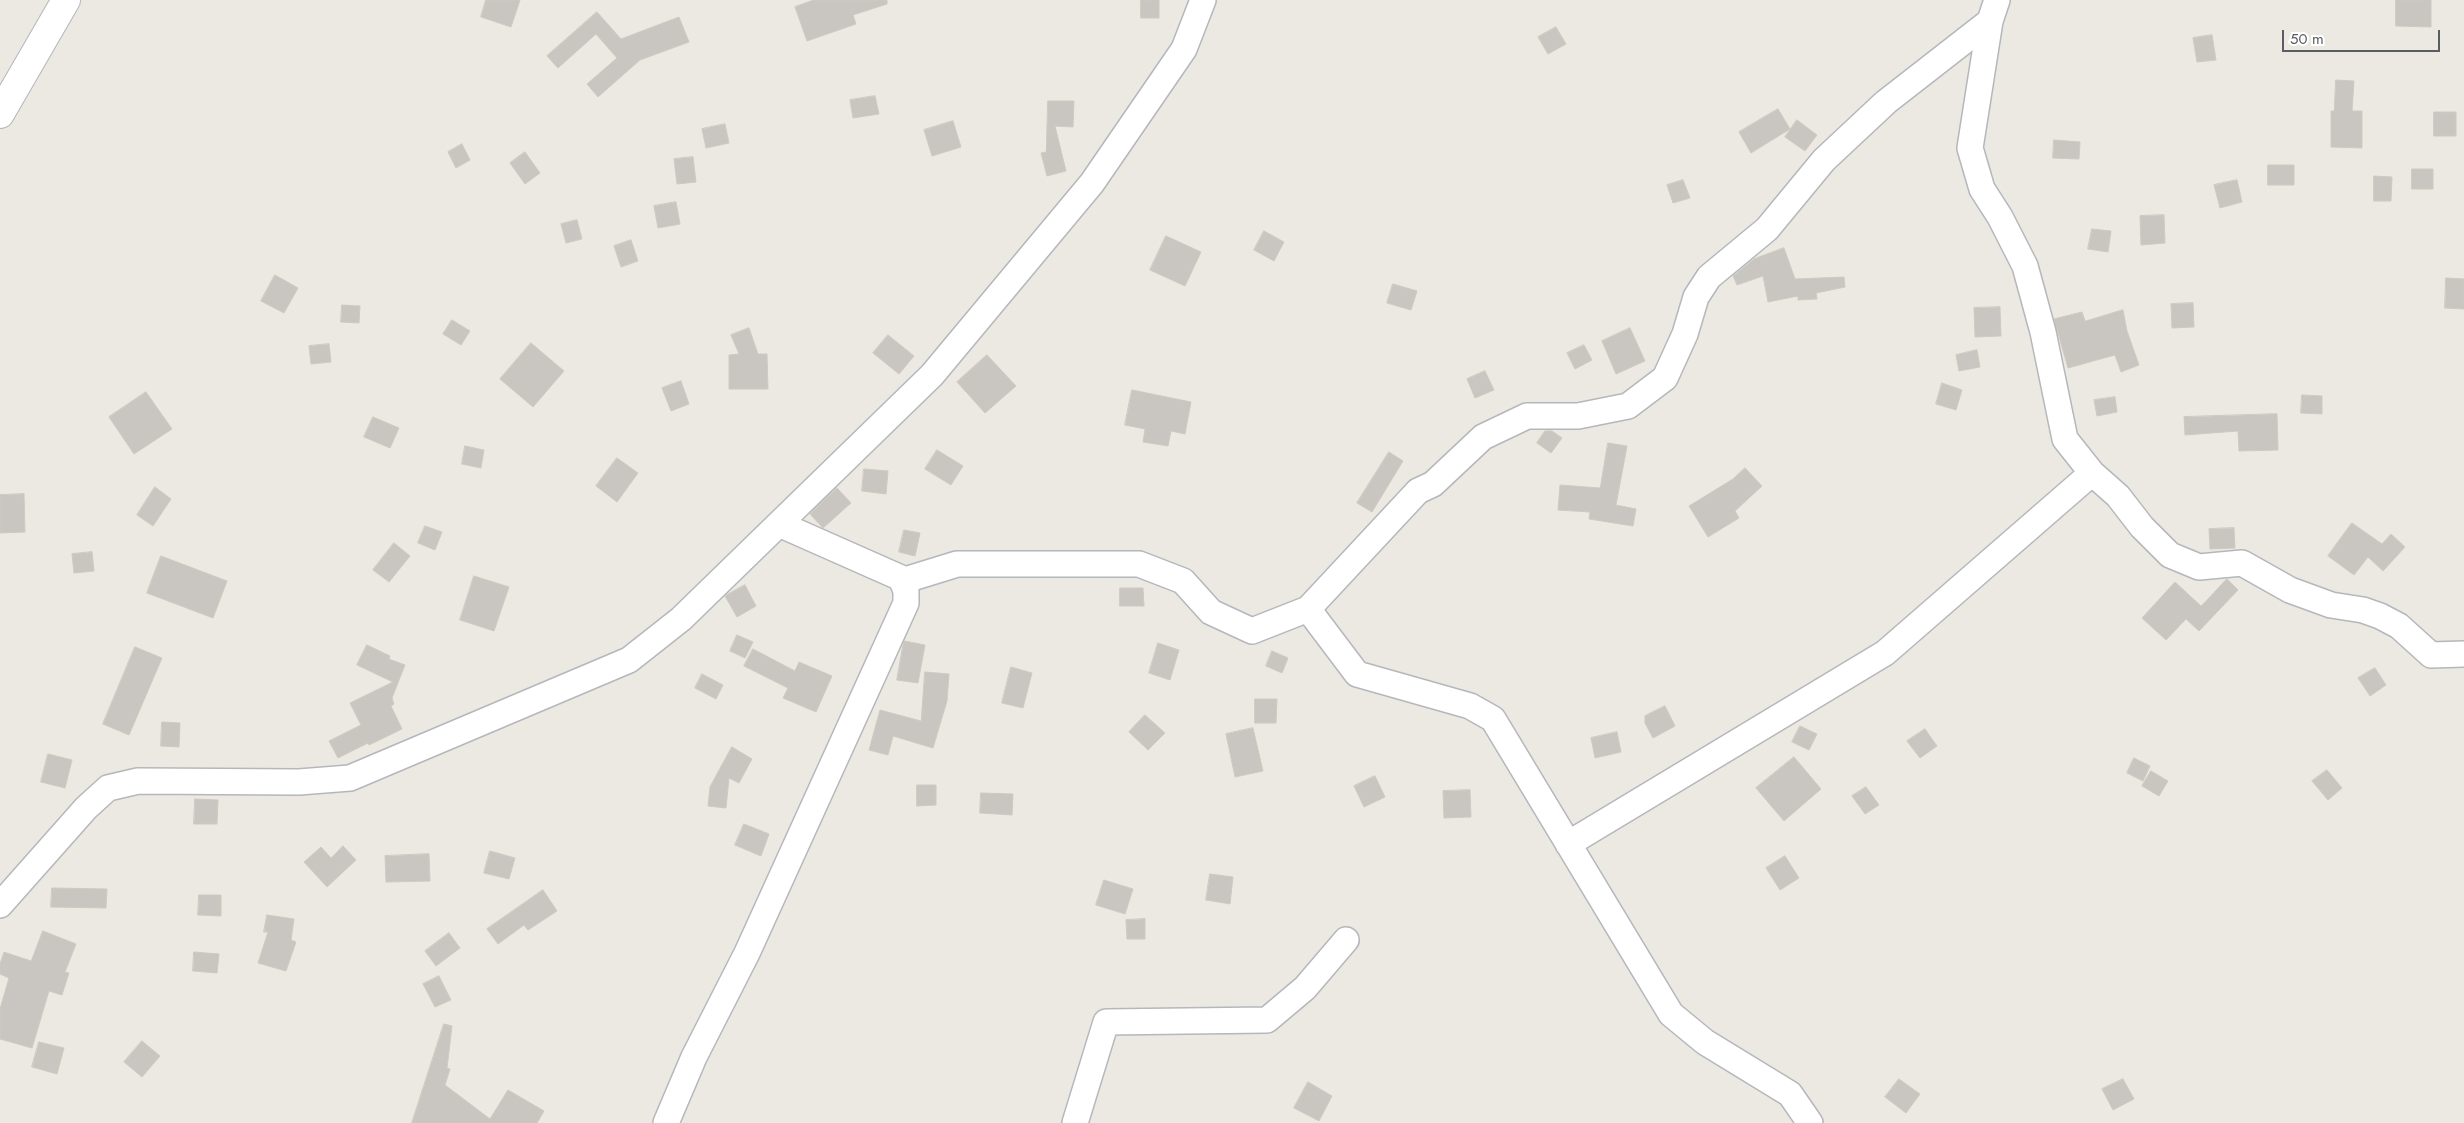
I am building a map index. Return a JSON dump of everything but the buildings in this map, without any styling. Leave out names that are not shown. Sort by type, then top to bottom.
[{"type":"street","points":[[0,114],[66,0]]},
{"type":"street","points":[[0,906],[86,808],[108,788],[138,781],[298,782],[350,778],[629,660],[681,619],[932,375],[1092,183],[1184,49],[1203,0]]},
{"type":"street","points":[[902,581],[957,564],[1140,564],[1183,581],[1211,612],[1252,631],[1308,608],[1418,491],[1433,484],[1483,437],[1527,416],[1578,416],[1628,406],[1665,378],[1685,334],[1696,297],[1709,277],[1767,229],[1824,160],[1886,102],[1993,10]]},
{"type":"street","points":[[1993,10],[1970,148],[1982,189],[2000,218],[2025,266],[2043,332],[2065,439],[2092,473],[2118,496],[2142,527],[2170,555],[2199,567],[2242,563],[2290,590],[2332,605],[2363,610],[2380,616],[2399,626],[2431,655],[2464,654]]},
{"type":"street","points":[[1568,844],[1885,653],[2092,473]]},
{"type":"street","points":[[666,1123],[694,1057],[747,953],[906,603],[906,592],[901,578],[779,524]]},
{"type":"street","points":[[1308,608],[1357,674],[1470,706],[1493,719],[1671,1014],[1705,1042],[1790,1094],[1810,1123]]},
{"type":"street","points":[[1075,1123],[1106,1022],[1267,1020],[1305,988],[1346,940]]}]
